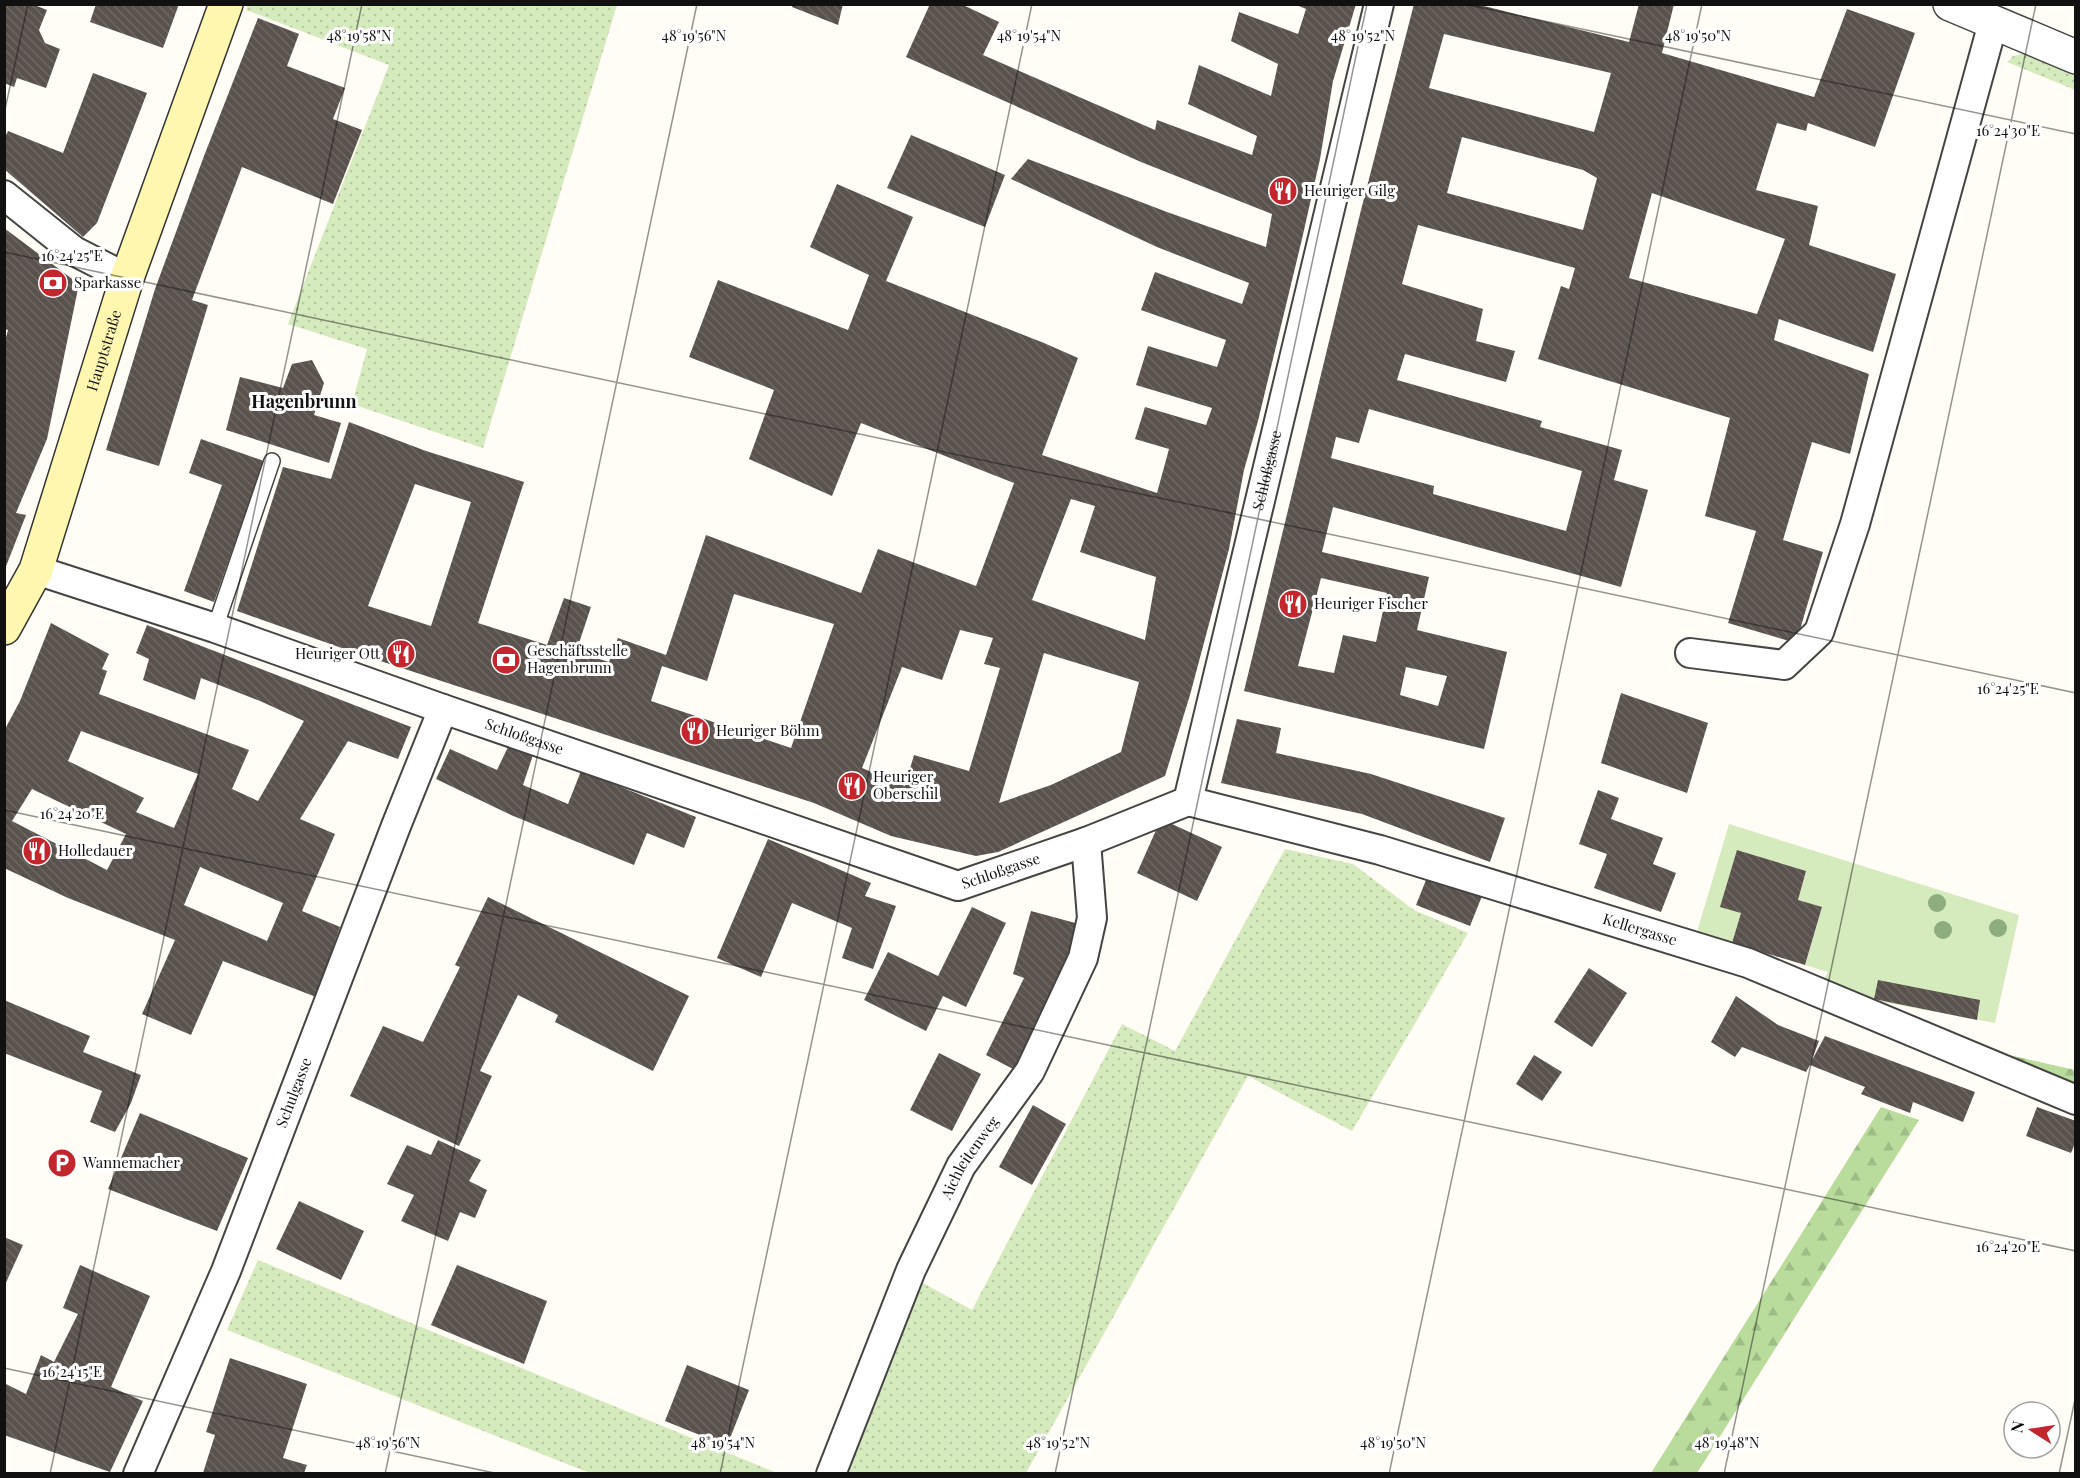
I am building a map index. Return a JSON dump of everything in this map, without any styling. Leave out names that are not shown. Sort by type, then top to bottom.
[{"type":"main road","name":"Hauptstraße","points":[[4,628],[36,570],[127,278],[226,4]]},
{"type":"street","name":"Schloßgasse","points":[[36,570],[215,628],[958,886],[1086,842],[1188,801],[1379,4]]},
{"type":"street","points":[[1950,4],[2076,57]]},
{"type":"street","points":[[1690,653],[1784,665],[1819,632],[1855,524],[1993,23]]},
{"type":"street","points":[[4,195],[74,251],[127,278]]},
{"type":"street","name":"Schulgasse","points":[[138,1473],[226,1271],[443,709]]},
{"type":"street","name":"Kellergasse","points":[[1188,801],[1380,850],[1748,963],[2076,1100]]},
{"type":"street","name":"Aichleitenweg","points":[[831,1473],[910,1270],[961,1166],[1030,1071],[1083,958],[1092,918],[1086,842]]},
{"type":"lane","points":[[215,628],[273,461]]},
{"type":"green space","points":[[248,4],[617,5],[483,448],[352,404],[367,349],[288,324],[389,65],[246,10]]},
{"type":"green space","points":[[2025,53],[2075,73],[2075,90],[2007,62],[2013,56]]},
{"type":"green space","points":[[1729,824],[2019,915],[1995,1023],[1850,996],[1820,986],[1828,972],[1805,965],[1822,908],[1798,900],[1806,871],[1738,850],[1741,913],[1732,943],[1694,942]]},
{"type":"green space","points":[[1285,849],[1353,864],[1414,910],[1468,933],[1352,1131],[1248,1076],[1026,1473],[840,1474],[919,1281],[972,1310],[1122,1024],[1175,1051]]},
{"type":"green space","points":[[1987,1050],[2075,1070],[2075,1086]]},
{"type":"green space","points":[[1881,1107],[1919,1120],[1697,1473],[1651,1473]]},
{"type":"green space","points":[[258,1260],[777,1473],[590,1473],[227,1330]]},
{"type":"building","points":[[4,4],[32,4],[47,10],[39,30],[45,43],[60,49],[46,88],[17,78],[14,87],[4,83]]},
{"type":"building","points":[[96,4],[179,4],[163,48],[90,22]]},
{"type":"building","points":[[793,4],[843,4],[838,25],[792,7]]},
{"type":"building","points":[[930,4],[961,4],[999,22],[983,55],[1155,130],[1157,120],[1252,155],[1257,136],[1188,104],[1199,65],[1271,96],[1278,64],[1231,41],[1239,12],[1298,34],[1306,9],[1294,4],[1356,4],[1333,81],[1320,159],[1258,421],[1244,470],[1229,549],[1190,695],[1165,776],[998,852],[976,856],[891,836],[814,803],[353,652],[237,611],[283,467],[331,479],[349,422],[426,451],[524,482],[478,623],[547,645],[564,598],[591,607],[576,652],[609,662],[618,638],[666,655],[706,535],[861,593],[878,549],[976,586],[1014,483],[861,423],[832,496],[749,459],[774,390],[689,357],[718,280],[848,330],[869,275],[810,247],[837,184],[913,217],[886,281],[1078,358],[1042,455],[1157,493],[1169,449],[1135,439],[1145,407],[1206,425],[1212,408],[1136,385],[1148,346],[1217,367],[1226,340],[1141,310],[1155,272],[1242,304],[1249,283],[1157,247],[1011,179],[1028,159],[1266,247],[1272,214],[1141,162],[906,57]],"holes":[[[415,484],[471,502],[431,626],[368,606]],[[1071,499],[1095,506],[1080,552],[1156,577],[1145,640],[1032,600]],[[734,594],[834,624],[791,748],[651,701],[662,666],[707,681]],[[960,630],[993,638],[984,664],[1000,668],[969,771],[914,755],[905,786],[862,768],[902,667],[942,680]],[[1044,653],[1139,682],[1121,752],[1051,785],[999,803]]]},
{"type":"building","points":[[1414,4],[1476,4],[1629,42],[1639,4],[1674,4],[1662,53],[1814,97],[1847,9],[1915,33],[1875,147],[1808,123],[1806,131],[1777,123],[1756,190],[1818,206],[1809,245],[1896,274],[1873,352],[1779,319],[1774,340],[1869,374],[1850,454],[1812,442],[1783,540],[1823,552],[1796,643],[1728,623],[1756,531],[1705,516],[1730,418],[1538,359],[1561,286],[1569,289],[1575,268],[1418,225],[1402,284],[1483,309],[1476,341],[1515,351],[1506,382],[1405,354],[1397,380],[1542,421],[1540,427],[1622,450],[1614,480],[1648,490],[1621,587],[1333,507],[1322,552],[1429,577],[1417,630],[1507,652],[1484,749],[1244,691],[1361,210]],"holes":[[[1444,34],[1611,73],[1594,132],[1429,88]],[[1462,137],[1583,170],[1597,178],[1583,230],[1447,193]],[[1652,193],[1785,239],[1757,314],[1629,278]],[[1369,409],[1582,471],[1566,531],[1433,494],[1434,486],[1331,458],[1336,437],[1359,443]],[[1321,578],[1387,593],[1376,642],[1343,635],[1334,673],[1298,666]],[[1406,667],[1447,676],[1438,706],[1400,695]]]},
{"type":"building","points":[[258,18],[299,34],[287,66],[345,88],[333,119],[362,130],[333,204],[242,167],[192,300],[208,305],[159,466],[106,450],[155,289]]},
{"type":"building","points":[[93,73],[147,93],[97,223],[83,237],[4,169],[4,139],[8,131],[63,153]]},
{"type":"building","points":[[911,135],[1005,175],[985,227],[887,188]]},
{"type":"building","points":[[4,228],[79,284],[47,439],[16,513],[26,515],[5,569],[4,345],[8,330],[4,329]]},
{"type":"building","points":[[312,360],[324,383],[314,415],[341,423],[329,463],[226,430],[240,377],[283,388],[292,364]]},
{"type":"building","points":[[201,439],[264,461],[214,602],[184,591],[222,485],[189,473]]},
{"type":"building","points":[[51,623],[109,654],[102,669],[107,671],[99,694],[249,750],[232,789],[258,801],[304,721],[201,678],[195,700],[143,680],[149,659],[136,653],[147,625],[411,727],[398,759],[348,741],[300,819],[335,834],[302,911],[340,927],[316,997],[223,961],[191,1035],[142,1014],[175,940],[68,898],[4,868],[4,731],[20,701]],"holes":[[[81,731],[198,774],[174,828],[136,812],[144,798],[68,761]],[[32,789],[126,834],[107,870],[12,821]],[[200,867],[283,903],[267,941],[184,905]]]},
{"type":"building","points":[[1621,693],[1708,723],[1687,793],[1601,763]]},
{"type":"building","points":[[1237,719],[1281,728],[1276,753],[1371,774],[1505,818],[1490,862],[1362,814],[1221,783]]},
{"type":"building","points":[[508,747],[533,755],[523,785],[568,804],[581,771],[696,817],[684,848],[647,833],[634,865],[511,815],[436,779],[450,749],[497,770]]},
{"type":"building","points":[[1598,790],[1619,798],[1611,819],[1663,838],[1653,864],[1676,873],[1661,912],[1594,888],[1607,854],[1579,844]]},
{"type":"building","points":[[1161,819],[1222,847],[1197,901],[1137,873]]},
{"type":"building","points":[[768,839],[871,883],[865,896],[896,906],[873,969],[842,958],[852,928],[792,903],[761,977],[717,958]]},
{"type":"building","points":[[1737,850],[1806,871],[1798,900],[1822,907],[1805,965],[1732,943],[1741,913],[1720,907]]},
{"type":"building","points":[[1428,875],[1482,896],[1470,926],[1416,905]]},
{"type":"building","points":[[488,897],[689,996],[653,1071],[555,1022],[558,1015],[518,995],[480,1071],[492,1076],[459,1146],[350,1096],[383,1026],[423,1042],[460,967],[455,965]]},
{"type":"building","points":[[972,907],[1006,923],[966,1007],[943,996],[926,1031],[864,1000],[888,952],[938,976]]},
{"type":"building","points":[[1031,911],[1079,924],[1061,988],[1019,1072],[986,1055],[1024,978],[1013,974]]},
{"type":"building","points":[[1589,968],[1627,993],[1592,1047],[1554,1022]]},
{"type":"building","points":[[1878,980],[1980,1000],[1977,1020],[1874,999]]},
{"type":"building","points":[[1736,996],[1778,1025],[1819,1041],[1811,1062],[1825,1036],[1975,1092],[1963,1122],[1913,1102],[1910,1113],[1861,1094],[1865,1087],[1810,1065],[1806,1072],[1742,1047],[1735,1057],[1711,1042]]},
{"type":"building","points":[[4,1000],[90,1036],[83,1052],[141,1075],[131,1103],[115,1132],[90,1122],[102,1091],[4,1053]]},
{"type":"building","points":[[939,1053],[981,1074],[952,1131],[910,1110]]},
{"type":"building","points":[[1534,1055],[1562,1072],[1542,1101],[1516,1084]]},
{"type":"building","points":[[1033,1105],[1066,1124],[1032,1185],[999,1167]]},
{"type":"building","points":[[2037,1107],[2076,1121],[2076,1141],[2071,1153],[2026,1136]]},
{"type":"building","points":[[140,1113],[248,1158],[217,1231],[108,1189]]},
{"type":"building","points":[[438,1140],[481,1160],[469,1181],[487,1190],[475,1218],[460,1212],[448,1241],[401,1221],[414,1195],[387,1184],[407,1145],[431,1155]]},
{"type":"building","points":[[299,1201],[364,1231],[341,1280],[276,1249]]},
{"type":"building","points":[[4,1237],[23,1245],[4,1287]]},
{"type":"building","points":[[80,1265],[150,1296],[111,1387],[143,1401],[110,1472],[4,1435],[4,1383],[26,1394],[41,1355],[54,1362],[78,1314],[63,1308]]},
{"type":"building","points":[[457,1265],[547,1301],[524,1364],[431,1325]]},
{"type":"building","points":[[230,1358],[307,1384],[283,1458],[307,1465],[304,1473],[203,1473],[215,1435],[206,1432]]},
{"type":"building","points":[[687,1365],[749,1390],[727,1446],[665,1421]]},
{"type":"place","name":"Heuriger Gilg","points":[[1283,191]]},
{"type":"place","name":"Sparkasse","points":[[53,283]]},
{"type":"place","name":"Heuriger Fischer","points":[[1293,604]]},
{"type":"place","name":"Heuriger Ott","points":[[401,654]]},
{"type":"place","name":"Geschäftsstelle Hagenbrunn","points":[[506,660]]},
{"type":"place","name":"Heuriger Böhm","points":[[695,731]]},
{"type":"place","name":"Heuriger Oberschil","points":[[852,786]]},
{"type":"place","name":"Holledauer","points":[[37,851]]},
{"type":"place","name":"Wannemacher","points":[[62,1163]]},
{"type":"district","name":"Hagenbrunn","points":[[304,402]]}]
